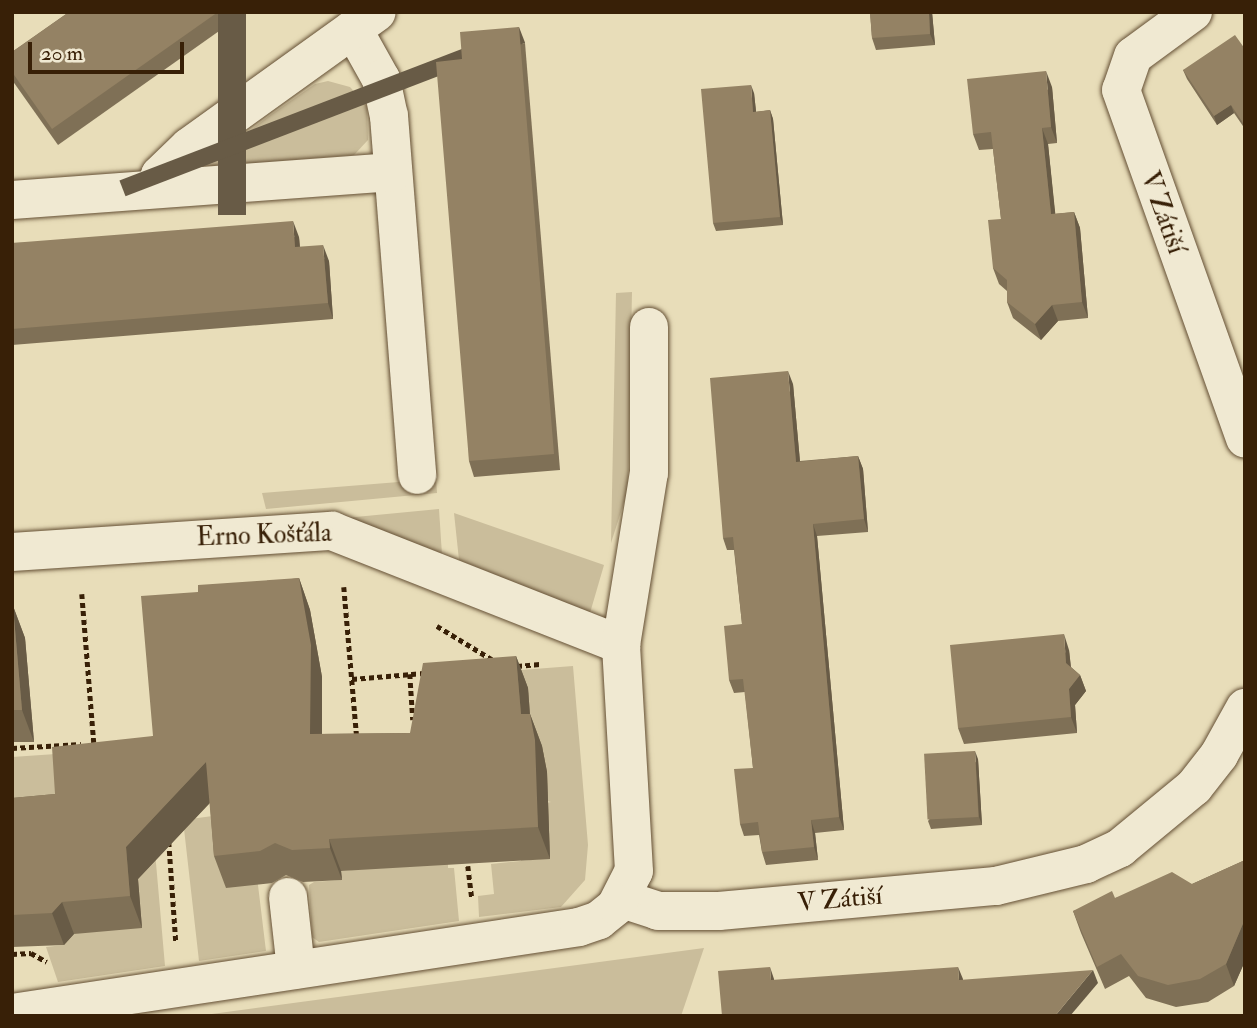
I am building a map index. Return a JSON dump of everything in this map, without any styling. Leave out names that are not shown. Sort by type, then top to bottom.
[{"type":"street","name":"V Zátiší","points":[[1193,12],[1133,56],[1121,90],[1245,439]]},
{"type":"street","points":[[157,189],[160,175],[171,161],[365,21],[383,88],[393,172],[418,475]]},
{"type":"street","points":[[12,200],[393,172]]},
{"type":"street","points":[[12,1013],[579,927],[608,914],[622,899],[634,871],[635,851],[621,645],[649,473],[649,327]]},
{"type":"street","name":"Erno Košťála","points":[[12,552],[332,530],[621,645]]},
{"type":"street","name":"V Zátiší","points":[[622,899],[658,911],[719,911],[996,886],[1074,868],[1120,848],[1194,788],[1219,755],[1245,708]]},
{"type":"street","points":[[288,897],[296,970]]},
{"type":"path","points":[[79,547],[94,743]]},
{"type":"path","points":[[344,582],[357,742],[368,742]]},
{"type":"path","points":[[505,667],[554,663]]},
{"type":"path","points":[[352,679],[438,672]]},
{"type":"path","points":[[410,674],[413,725]]},
{"type":"path","points":[[12,748],[107,742]]},
{"type":"path","points":[[169,838],[177,955]]},
{"type":"shaded area","points":[[328,81],[350,87],[367,106],[368,140],[354,155],[202,167],[315,84]]},
{"type":"shaded area","points":[[632,292],[628,490],[611,543],[616,293]]},
{"type":"shaded area","points":[[436,479],[437,493],[266,509],[262,493]]},
{"type":"shaded area","points":[[439,509],[442,555],[345,518]]},
{"type":"shaded area","points":[[454,513],[604,565],[590,613],[459,560]]},
{"type":"shaded area","points":[[573,666],[588,845],[585,880],[561,907],[479,917],[478,896],[494,894],[491,864],[550,858],[538,804],[551,802],[542,800],[547,773],[432,677]]},
{"type":"shaded area","points":[[85,752],[88,776],[12,832],[12,757]]},
{"type":"shaded area","points":[[149,783],[165,966],[58,982],[46,947],[64,945],[74,934],[141,917],[138,879],[150,865]]},
{"type":"shaded area","points":[[220,815],[226,888],[257,877],[266,951],[199,961],[183,820]]},
{"type":"shaded area","points":[[448,861],[448,868],[454,868],[459,921],[319,942],[312,937],[309,885],[314,882],[341,880],[341,871]]},
{"type":"shaded area","points":[[704,948],[681,1016],[197,1016]]},
{"type":"building","points":[[69,12],[218,12],[52,129],[12,72],[12,52]]},
{"type":"building","points":[[870,12],[929,12],[930,34],[872,38]]},
{"type":"building","points":[[519,27],[554,454],[469,461],[436,62],[462,59],[460,32]]},
{"type":"building","points":[[1235,35],[1245,49],[1245,126],[1231,105],[1214,116],[1183,70]]},
{"type":"building","points":[[1046,71],[1051,127],[1042,128],[1051,214],[1074,212],[1082,302],[1052,305],[1035,324],[1007,302],[1007,280],[993,268],[988,220],[1001,219],[991,132],[973,134],[967,79]]},
{"type":"building","points":[[751,85],[753,112],[770,110],[780,217],[713,223],[701,89]]},
{"type":"building","points":[[293,221],[295,247],[323,245],[328,303],[12,329],[12,243]]},
{"type":"building","points":[[788,371],[796,462],[858,456],[864,519],[813,524],[839,817],[811,820],[814,847],[762,852],[758,822],[740,824],[734,769],[753,768],[743,679],[729,680],[724,626],[742,624],[733,537],[723,538],[710,378]]},
{"type":"building","points":[[299,578],[311,645],[310,734],[410,733],[423,663],[516,656],[521,714],[530,714],[535,740],[538,827],[329,839],[330,848],[292,850],[275,843],[260,851],[214,856],[206,762],[126,847],[130,896],[62,902],[52,913],[12,915],[12,798],[55,794],[52,747],[153,736],[141,596],[198,592],[198,585]]},
{"type":"building","points":[[13,606],[22,710],[12,710]]},
{"type":"building","points":[[1064,634],[1066,663],[1080,675],[1069,689],[1071,717],[958,728],[950,645]]},
{"type":"building","points":[[975,751],[978,817],[928,820],[924,754]]},
{"type":"building","points":[[1245,860],[1245,919],[1226,964],[1200,979],[1168,985],[1138,976],[1121,954],[1097,967],[1073,911],[1112,891],[1115,898],[1172,872],[1192,884]]},
{"type":"building","points":[[770,967],[771,980],[958,967],[959,980],[1093,970],[1055,1016],[722,1016],[718,971]]}]
